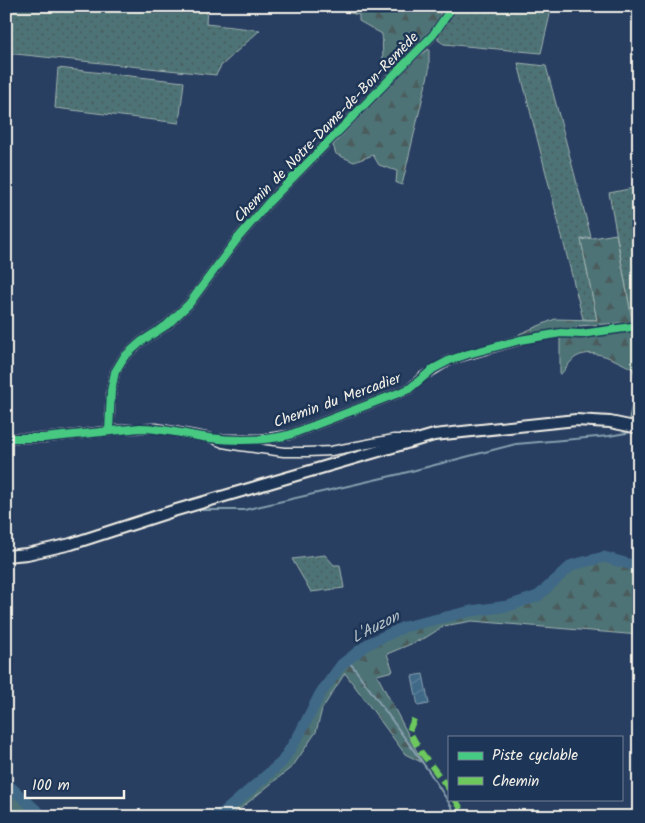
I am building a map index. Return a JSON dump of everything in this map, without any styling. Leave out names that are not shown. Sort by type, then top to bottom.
[{"type":"main road","points":[[6,556],[27,554],[71,544],[173,511],[419,439],[452,433],[559,421],[594,421],[639,428]]},
{"type":"street","name":"Chemin de Notre-Dame-de-Bon-Remède","points":[[109,431],[111,390],[115,372],[124,357],[142,341],[167,325],[189,304],[238,238],[269,202],[433,35],[453,6]]},
{"type":"street","name":"Chemin du Mercadier","points":[[211,438],[260,439],[289,435],[409,389],[422,377],[450,360],[520,340]]},
{"type":"street","points":[[6,438],[44,438],[156,428],[211,438],[223,443],[284,452],[331,451],[394,439],[419,439]]},
{"type":"green space","points":[[6,6],[207,6],[206,24],[260,30],[221,66],[216,75],[6,53]]},
{"type":"green space","points":[[338,6],[429,6],[444,16],[395,72],[390,62],[383,59],[382,34],[359,21],[359,15],[342,11]]},
{"type":"green space","points":[[456,6],[552,6],[541,53],[444,44],[438,40],[439,34]]},
{"type":"green space","points":[[429,49],[429,71],[402,185],[396,183],[397,171],[379,165],[373,155],[354,162],[336,154],[333,145],[415,59]]},
{"type":"green space","points":[[518,63],[546,66],[591,237],[581,239],[597,320],[583,319]]},
{"type":"green space","points":[[58,68],[184,82],[179,123],[55,108]]},
{"type":"green space","points":[[639,187],[639,324],[633,325],[609,193]]},
{"type":"green space","points":[[616,234],[633,325],[619,323],[578,326],[575,329],[562,328],[520,339],[519,334],[555,319],[597,320],[581,240]]},
{"type":"green space","points":[[639,331],[639,419],[629,418],[637,382],[633,369],[605,356],[583,354],[576,357],[560,375],[560,336],[581,337]]},
{"type":"green space","points":[[325,555],[334,565],[340,565],[344,588],[311,592],[292,559]]},
{"type":"green space","points":[[604,560],[639,571],[639,635],[472,621],[444,626],[425,638],[387,654],[393,671],[377,675],[423,763],[405,754],[345,673],[322,709],[316,732],[293,766],[230,817],[220,817],[284,763],[322,696],[344,665],[371,647],[405,629],[472,614],[508,609],[538,599],[573,569]]},
{"type":"green space","points":[[6,787],[40,817],[17,817],[6,804]]},
{"type":"water","points":[[423,674],[429,704],[418,706],[412,676]]},
{"type":"waterway","points":[[194,510],[244,510],[400,474],[516,444],[609,436],[632,432]]},
{"type":"waterway","name":"L'Auzon","points":[[215,817],[223,813],[282,762],[299,735],[320,694],[342,664],[368,644],[404,627],[471,611],[508,606],[538,596],[572,565],[604,557],[639,567]]},
{"type":"waterway","points":[[347,660],[430,773],[458,817]]},
{"type":"waterway","name":"L'Auzon","points":[[6,783],[44,817]]},
{"type":"marked path","points":[[414,719],[409,731],[421,752],[448,788]]},
{"type":"marked path","points":[[456,800],[466,817]]},
{"type":"cycle path","points":[[109,431],[111,391],[115,372],[124,357],[142,341],[167,325],[189,304],[238,238],[269,202],[433,35],[453,6]]},
{"type":"cycle path","points":[[6,438],[44,438],[140,428],[229,440],[279,437],[289,435],[409,389],[433,369],[450,360],[468,354],[520,340],[561,333],[581,334],[639,326]]}]
